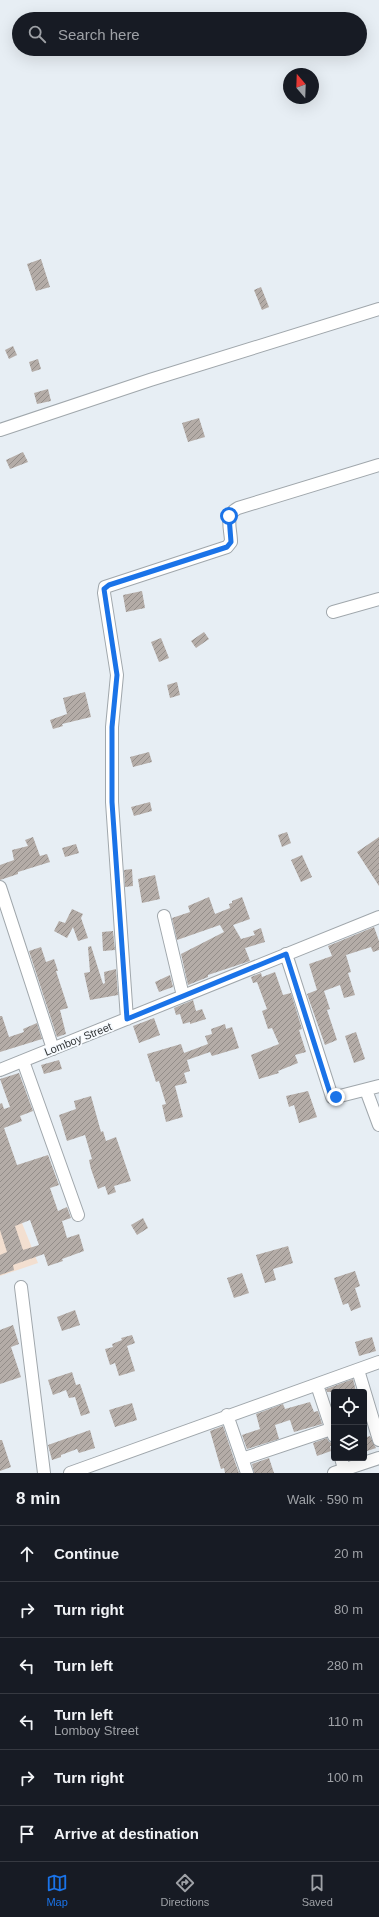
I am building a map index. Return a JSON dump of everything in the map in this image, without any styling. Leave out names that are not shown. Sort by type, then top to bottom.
[{"type":"street","points":[[0,430],[150,380],[379,309]]},
{"type":"street","points":[[127,1019],[112,802],[112,727],[117,675],[104,593],[105,587],[227,547],[231,542],[229,516],[232,511],[238,508],[379,465]]},
{"type":"street","points":[[333,612],[379,599]]},
{"type":"street","points":[[0,887],[53,1049]]},
{"type":"street","points":[[164,916],[183,996]]},
{"type":"street","name":"Lomboy Street","points":[[0,1070],[379,917]]},
{"type":"street","points":[[286,954],[332,1097],[379,1086]]},
{"type":"street","points":[[23,1061],[78,1215]]},
{"type":"street","points":[[366,1090],[379,1125]]},
{"type":"street","points":[[21,1287],[44,1473]]},
{"type":"street","points":[[70,1473],[227,1415],[317,1385],[379,1362]]},
{"type":"street","points":[[358,1370],[379,1440]]},
{"type":"street","points":[[317,1385],[331,1427]]},
{"type":"street","points":[[227,1415],[247,1473]]},
{"type":"street","points":[[242,1459],[331,1434]]},
{"type":"street","points":[[340,1467],[379,1458]]},
{"type":"shaded area","points":[[0,1168],[38,1263],[0,1276]]},
{"type":"building","points":[[41,259],[50,287],[36,291],[27,264]]},
{"type":"building","points":[[261,287],[269,307],[262,310],[254,290]]},
{"type":"building","points":[[13,346],[17,355],[9,359],[5,350]]},
{"type":"building","points":[[38,359],[41,369],[32,372],[29,362]]},
{"type":"building","points":[[48,389],[51,401],[37,404],[34,393]]},
{"type":"building","points":[[199,418],[205,437],[188,442],[182,423]]},
{"type":"building","points":[[23,452],[28,462],[10,469],[6,460]]},
{"type":"building","points":[[142,591],[145,608],[126,612],[123,595]]},
{"type":"building","points":[[204,632],[209,639],[196,648],[191,641]]},
{"type":"building","points":[[161,638],[169,658],[159,662],[151,642]]},
{"type":"building","points":[[177,682],[180,695],[170,698],[167,685]]},
{"type":"building","points":[[85,692],[91,717],[62,724],[63,726],[53,729],[50,720],[67,714],[63,698]]},
{"type":"building","points":[[149,752],[152,762],[133,767],[130,757]]},
{"type":"building","points":[[150,802],[152,811],[134,816],[131,807]]},
{"type":"building","points":[[287,832],[291,843],[282,847],[278,835]]},
{"type":"building","points":[[33,837],[40,856],[47,854],[50,862],[18,872],[18,874],[0,880],[0,865],[14,860],[12,850],[28,846],[25,840]]},
{"type":"building","points":[[379,837],[379,886],[357,852]]},
{"type":"building","points":[[76,844],[79,853],[65,857],[62,848]]},
{"type":"building","points":[[302,855],[312,877],[301,882],[291,860]]},
{"type":"building","points":[[132,869],[133,886],[125,887],[124,870]]},
{"type":"building","points":[[155,875],[160,899],[142,903],[138,879]]},
{"type":"building","points":[[209,897],[215,914],[230,908],[229,904],[232,903],[232,901],[242,897],[250,919],[233,925],[241,939],[255,935],[253,931],[261,928],[265,942],[245,948],[250,961],[208,975],[208,977],[188,985],[181,954],[224,932],[220,925],[177,940],[172,918],[190,912],[188,906]]},
{"type":"building","points":[[72,909],[83,914],[81,918],[88,938],[78,941],[73,927],[67,938],[54,931],[59,921],[65,923]]},
{"type":"building","points":[[374,927],[379,941],[379,950],[373,952],[371,947],[346,955],[351,972],[348,973],[355,995],[344,998],[340,985],[324,991],[330,1009],[327,1010],[337,1040],[325,1045],[307,994],[317,990],[309,964],[332,956],[328,946]]},
{"type":"building","points":[[113,931],[115,950],[103,951],[102,932]]},
{"type":"building","points":[[91,946],[103,984],[105,983],[104,972],[116,969],[118,995],[90,1000],[84,973],[90,972],[88,947]]},
{"type":"building","points":[[41,947],[46,962],[54,959],[58,971],[56,971],[68,1008],[60,1010],[66,1034],[57,1037],[29,951]]},
{"type":"building","points":[[275,972],[283,995],[291,993],[302,1029],[299,1030],[306,1052],[295,1055],[298,1063],[278,1071],[279,1073],[259,1079],[251,1055],[279,1044],[272,1028],[268,1029],[262,1011],[267,1009],[257,982],[253,983],[251,977],[261,973],[262,977]]},
{"type":"building","points":[[170,975],[173,987],[159,992],[155,982]]},
{"type":"building","points":[[193,1000],[196,1011],[202,1009],[206,1019],[190,1024],[190,1022],[183,1024],[180,1014],[176,1015],[174,1008]]},
{"type":"building","points":[[0,1016],[2,1016],[9,1037],[24,1032],[23,1029],[37,1023],[42,1039],[0,1052]]},
{"type":"building","points":[[154,1018],[160,1035],[139,1043],[133,1026]]},
{"type":"building","points":[[225,1024],[226,1029],[232,1027],[239,1048],[212,1056],[210,1052],[187,1060],[190,1071],[184,1073],[187,1083],[175,1086],[183,1117],[166,1122],[162,1105],[166,1104],[159,1081],[156,1082],[147,1054],[181,1044],[184,1053],[208,1044],[205,1036],[212,1034],[211,1029]]},
{"type":"building","points":[[356,1032],[365,1059],[354,1063],[345,1036]]},
{"type":"building","points":[[59,1060],[62,1069],[44,1074],[41,1065]]},
{"type":"building","points":[[19,1073],[33,1111],[20,1116],[22,1121],[4,1128],[17,1165],[48,1155],[59,1185],[50,1188],[58,1211],[67,1207],[71,1218],[62,1221],[67,1238],[79,1234],[84,1251],[48,1266],[44,1254],[13,1265],[14,1270],[0,1275],[0,1255],[7,1252],[0,1230],[0,1104],[2,1103],[4,1109],[10,1107],[0,1079]],"holes":[[[30,1220],[39,1245],[23,1250],[15,1226]]]},
{"type":"building","points":[[308,1091],[317,1117],[299,1123],[294,1105],[289,1107],[286,1096]]},
{"type":"building","points":[[91,1096],[101,1132],[103,1131],[106,1141],[116,1137],[131,1181],[114,1186],[116,1192],[108,1195],[105,1186],[98,1189],[91,1169],[89,1160],[92,1159],[85,1135],[67,1141],[59,1115],[76,1109],[74,1101]]},
{"type":"building","points":[[143,1218],[148,1228],[137,1235],[131,1225]]},
{"type":"building","points":[[288,1246],[293,1263],[273,1269],[276,1280],[265,1283],[256,1255]]},
{"type":"building","points":[[355,1271],[360,1286],[355,1288],[361,1307],[351,1311],[348,1303],[343,1305],[334,1278]]},
{"type":"building","points":[[242,1273],[249,1293],[234,1298],[227,1278]]},
{"type":"building","points":[[75,1310],[80,1325],[62,1331],[57,1317]]},
{"type":"building","points":[[13,1325],[19,1344],[11,1347],[21,1377],[0,1384],[0,1330]]},
{"type":"building","points":[[132,1335],[135,1343],[127,1346],[135,1371],[119,1376],[115,1363],[110,1365],[105,1349],[113,1347],[112,1344],[122,1340],[121,1338]]},
{"type":"building","points":[[372,1337],[376,1351],[359,1356],[355,1342]]},
{"type":"building","points":[[72,1372],[76,1385],[80,1384],[90,1413],[81,1416],[75,1397],[69,1398],[66,1390],[53,1395],[48,1380]]},
{"type":"building","points":[[353,1379],[356,1389],[331,1389],[331,1392],[327,1392],[326,1389]]},
{"type":"building","points":[[310,1402],[314,1412],[318,1411],[322,1424],[294,1432],[290,1420],[275,1425],[279,1439],[247,1449],[242,1435],[260,1429],[256,1414],[283,1404],[285,1409]]},
{"type":"building","points":[[132,1403],[137,1420],[115,1427],[109,1410]]},
{"type":"building","points":[[223,1426],[239,1473],[225,1473],[224,1468],[221,1469],[210,1431]]},
{"type":"building","points":[[90,1430],[95,1448],[79,1453],[77,1449],[52,1460],[48,1445]]},
{"type":"building","points":[[370,1436],[376,1448],[367,1451],[367,1437]]},
{"type":"building","points":[[327,1438],[329,1442],[331,1442],[331,1451],[317,1456],[313,1443]]},
{"type":"building","points":[[0,1440],[2,1440],[11,1467],[0,1471]]},
{"type":"building","points":[[269,1458],[274,1473],[254,1473],[252,1464]]},
{"type":"route","points":[[229,516],[231,542],[227,547],[109,585],[104,589],[117,675],[112,727],[112,802],[127,1019],[286,954],[330,1093],[332,1097],[336,1097]]}]
